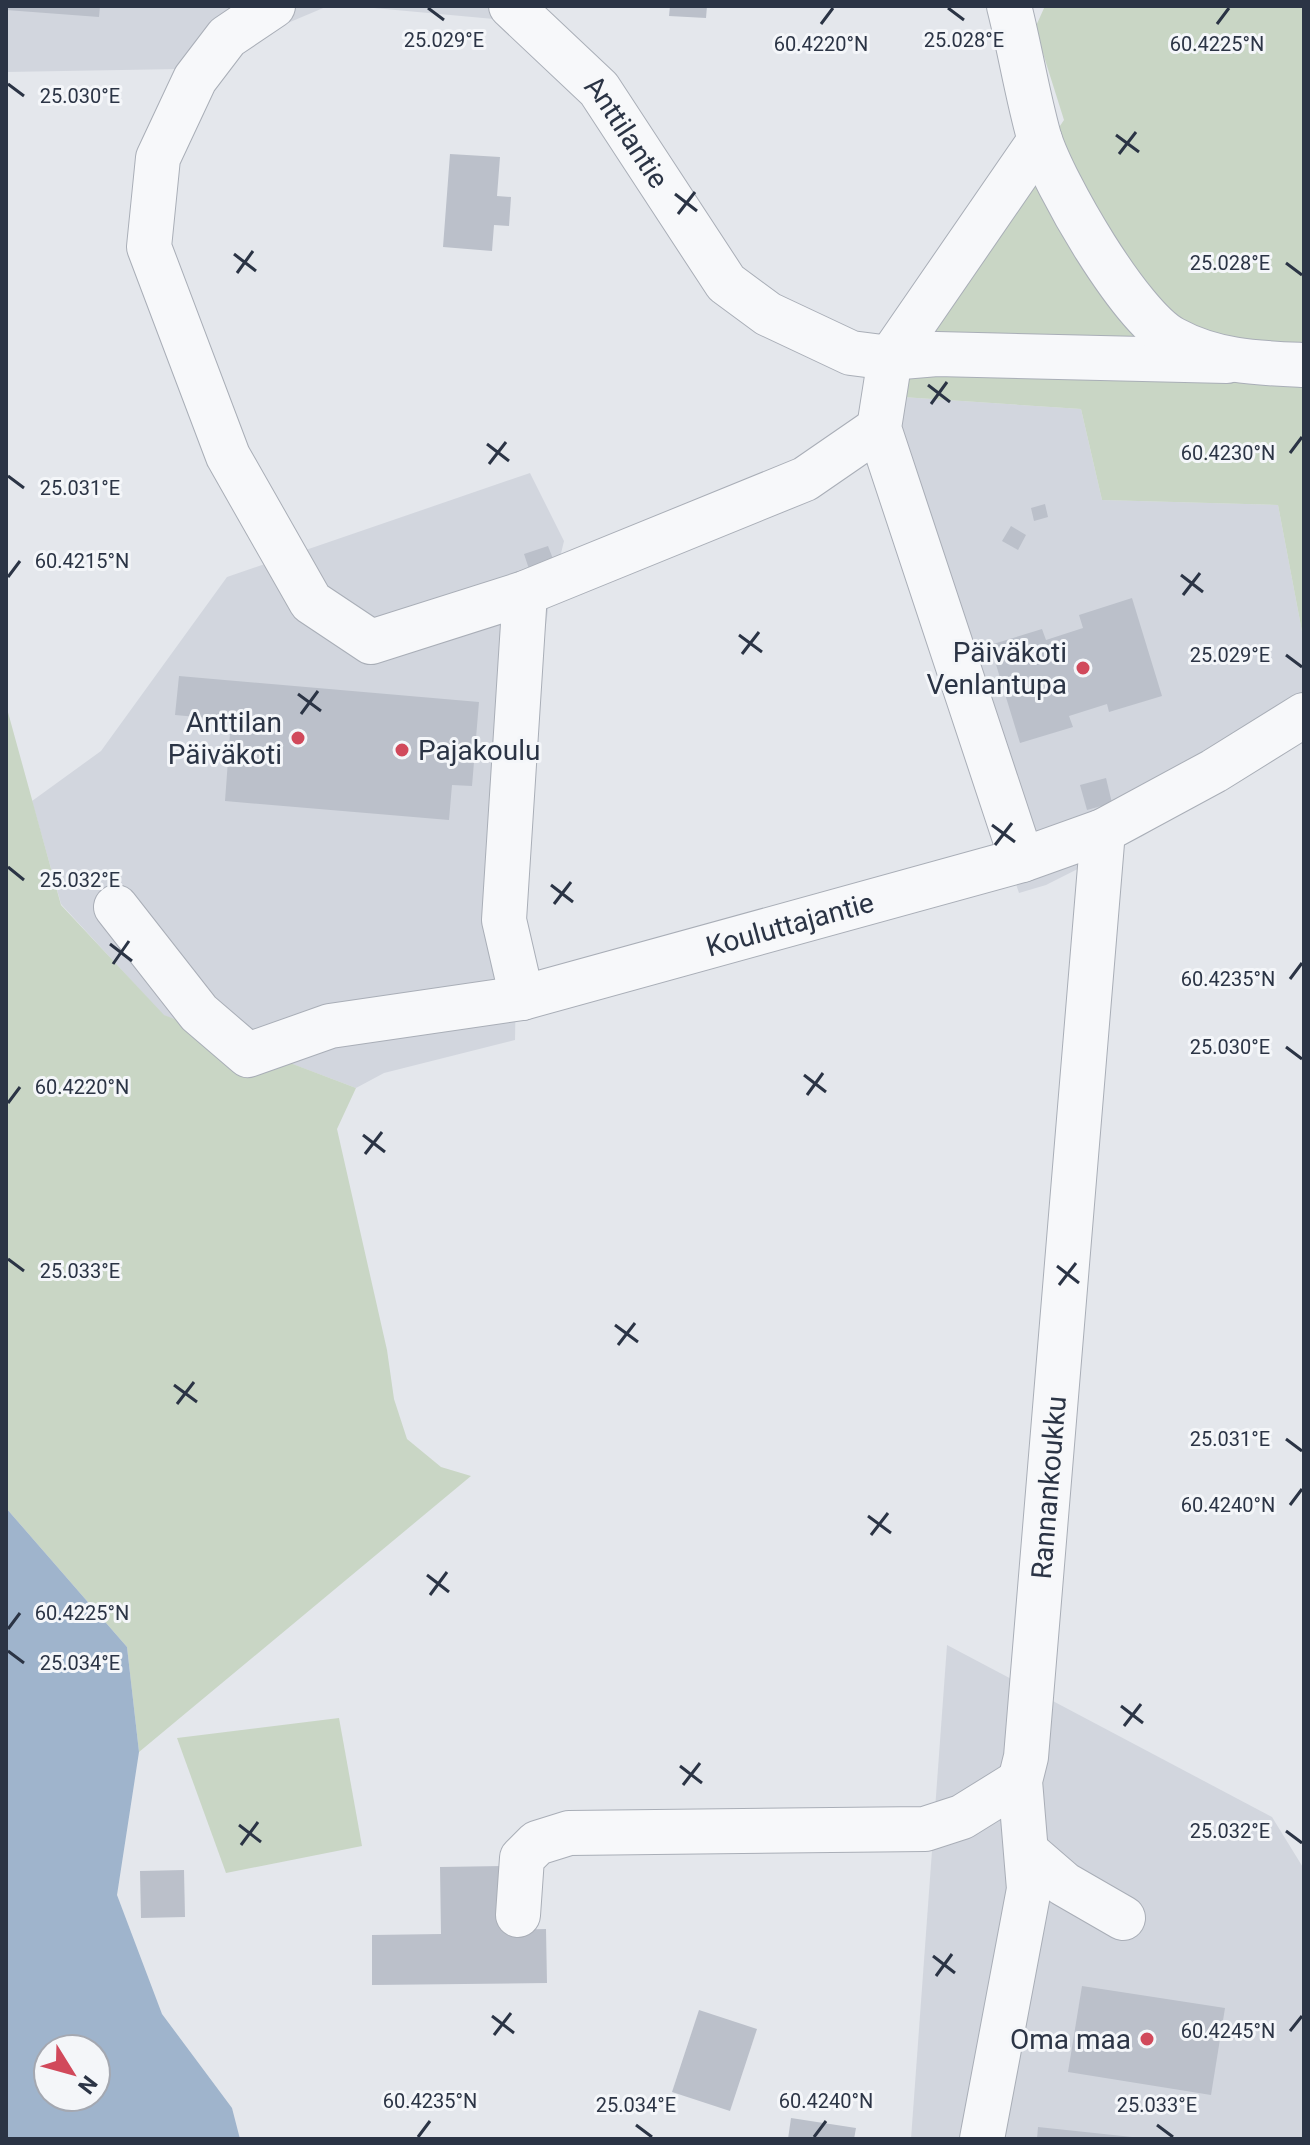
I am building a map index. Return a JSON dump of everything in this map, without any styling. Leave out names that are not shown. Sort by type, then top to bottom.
[{"type":"street","points":[[273,6],[227,37],[195,79],[158,158],[149,247],[228,456],[311,602],[371,642],[525,593],[805,479],[879,428]]},
{"type":"street","name":"Anttilantie","points":[[1009,6],[1040,140],[1088,234],[1130,298],[1171,339],[1227,361]]},
{"type":"street","name":"Anttilantie","points":[[503,7],[599,89],[726,283],[768,314],[851,353],[890,358],[937,354],[1304,365]]},
{"type":"street","points":[[1022,860],[879,428],[890,358],[1040,140]]},
{"type":"street","points":[[522,998],[504,920],[525,593]]},
{"type":"street","name":"Kouluttajantie","points":[[116,907],[199,1013],[248,1055],[330,1026],[522,998],[1022,860],[1103,831],[1214,771],[1304,715]]},
{"type":"street","name":"Rannankoukku","points":[[982,2139],[1028,1870],[1020,1781],[1027,1741],[1103,831]]},
{"type":"street","points":[[518,1915],[522,1858],[537,1843],[569,1833],[925,1829],[962,1817],[1020,1781]]},
{"type":"street","points":[[1028,1870],[1064,1884],[1123,1918]]},
{"type":"shaded area","points":[[6,6],[328,6],[179,69],[6,72]]},
{"type":"shaded area","points":[[352,6],[503,6],[494,19]]},
{"type":"shaded area","points":[[902,397],[1081,409],[1102,500],[1278,505],[1304,642],[1304,735],[1143,836],[1046,885],[1019,893],[876,460]]},
{"type":"shaded area","points":[[530,473],[564,541],[549,603],[519,822],[515,1040],[384,1073],[356,1088],[163,1015],[61,904],[32,801],[101,751],[227,577]]},
{"type":"shaded area","points":[[947,1645],[1272,1817],[1304,1869],[1304,2139],[911,2139]]},
{"type":"green space","points":[[1045,6],[1304,6],[1304,642],[1278,505],[1102,500],[1081,409],[902,397],[914,342],[1064,120],[1035,28]]},
{"type":"green space","points":[[6,705],[61,905],[164,1015],[356,1088],[337,1129],[387,1350],[394,1399],[407,1439],[441,1467],[471,1476],[139,1752],[127,1647],[6,1508]]},
{"type":"green space","points":[[339,1718],[362,1846],[226,1873],[177,1738]]},
{"type":"water","points":[[6,1508],[127,1647],[139,1752],[117,1895],[162,2014],[232,2108],[240,2139],[6,2139]]},
{"type":"building","points":[[6,6],[100,6],[99,17],[6,10]]},
{"type":"building","points":[[670,6],[707,6],[706,18],[669,16]]},
{"type":"building","points":[[450,154],[500,157],[497,196],[511,197],[509,226],[494,225],[492,251],[443,247]]},
{"type":"building","points":[[1045,504],[1048,517],[1034,521],[1031,508]]},
{"type":"building","points":[[1011,526],[1026,535],[1018,550],[1002,541]]},
{"type":"building","points":[[548,546],[555,564],[530,572],[524,554]]},
{"type":"building","points":[[1132,598],[1162,696],[1109,712],[1107,704],[1069,716],[1073,727],[1020,743],[990,645],[1042,629],[1046,640],[1083,628],[1079,615]]},
{"type":"building","points":[[179,676],[479,702],[472,786],[452,785],[449,820],[225,801],[231,720],[175,715]]},
{"type":"building","points":[[1106,778],[1112,803],[1087,810],[1080,785]]},
{"type":"building","points":[[503,1866],[504,1930],[546,1929],[547,1983],[372,1985],[372,1935],[441,1934],[440,1867]]},
{"type":"building","points":[[184,1870],[185,1917],[141,1918],[140,1871]]},
{"type":"building","points":[[1082,1986],[1225,2008],[1211,2095],[1068,2072]]},
{"type":"building","points":[[699,2010],[757,2029],[730,2111],[672,2092]]},
{"type":"building","points":[[791,2118],[856,2128],[854,2139],[788,2139]]},
{"type":"building","points":[[1038,2127],[1132,2137],[1132,2139],[1037,2139]]},
{"type":"place","name":"Päiväkoti Venlantupa","points":[[1083,668]]},
{"type":"place","name":"Anttilan Päiväkoti","points":[[298,738]]},
{"type":"place","name":"Pajakoulu","points":[[402,750]]},
{"type":"place","name":"Oma maa","points":[[1147,2039]]}]
